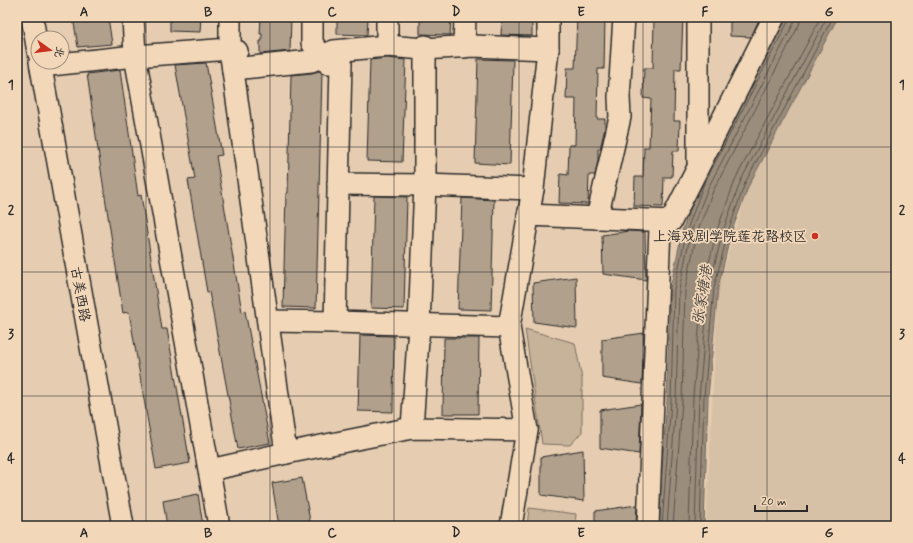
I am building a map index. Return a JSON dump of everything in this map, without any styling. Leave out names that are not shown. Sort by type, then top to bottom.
[{"type":"street","name":"古美西路","points":[[32,17],[34,30]]},
{"type":"street","points":[[133,17],[135,56],[219,526]]},
{"type":"street","points":[[230,17],[233,56],[286,453]]},
{"type":"street","points":[[312,17],[312,43],[328,63],[341,63],[335,322]]},
{"type":"street","points":[[386,46],[388,17]]},
{"type":"street","points":[[464,47],[465,17]]},
{"type":"street","points":[[511,526],[527,430],[509,327],[533,189],[548,49],[548,17]]},
{"type":"street","points":[[597,218],[620,117],[619,96],[624,17]]},
{"type":"street","points":[[698,17],[698,167]]},
{"type":"street","points":[[648,526],[660,227],[671,221],[774,17]]},
{"type":"street","points":[[70,59],[135,56],[233,56],[311,61],[334,51],[386,46],[473,46],[548,49]]},
{"type":"street","points":[[412,428],[419,325],[424,185],[424,47]]},
{"type":"street","name":"古美西路","points":[[42,70],[123,526]]},
{"type":"street","points":[[338,184],[424,185],[533,189]]},
{"type":"street","points":[[528,215],[671,221]]},
{"type":"street","points":[[268,321],[509,327]]},
{"type":"street","points":[[210,470],[412,428],[527,430]]},
{"type":"shaded area","name":"上海戏剧学院莲花路校区","points":[[837,17],[896,17],[896,526],[706,526],[718,288],[749,185]]},
{"type":"shaded area","points":[[525,329],[575,343],[582,379],[582,432],[570,445],[542,444]]},
{"type":"shaded area","points":[[529,508],[576,514],[575,526],[527,526]]},
{"type":"water","name":"张家塘港","points":[[786,17],[838,17],[749,185],[731,233],[718,288],[708,397],[704,526],[658,526],[667,400],[670,289],[683,228],[700,185]]},
{"type":"building","points":[[73,17],[108,17],[112,44],[78,47]]},
{"type":"building","points":[[170,17],[201,17],[200,32],[170,31]]},
{"type":"building","points":[[261,17],[291,17],[290,51],[260,54],[260,41],[262,41],[262,34],[260,34]]},
{"type":"building","points":[[337,17],[368,17],[367,35],[337,34]]},
{"type":"building","points":[[420,17],[451,17],[450,35],[420,34]]},
{"type":"building","points":[[502,17],[532,17],[532,36],[501,35]]},
{"type":"building","points":[[577,17],[605,17],[604,69],[598,69],[597,119],[605,119],[605,128],[600,149],[598,149],[598,161],[595,175],[589,175],[588,204],[559,203],[560,174],[568,175],[569,145],[575,145],[576,99],[566,99],[567,68],[575,68]]},
{"type":"building","points":[[654,17],[683,17],[681,69],[675,69],[674,121],[680,121],[679,151],[673,151],[672,177],[664,177],[663,207],[634,206],[635,177],[643,177],[644,147],[649,147],[651,99],[643,98],[644,68],[653,68]]},
{"type":"building","points":[[730,17],[758,17],[758,22],[751,37],[730,36]]},
{"type":"building","points":[[387,58],[406,60],[402,162],[367,161],[370,60]]},
{"type":"building","points":[[478,59],[513,60],[510,165],[475,163]]},
{"type":"building","points":[[206,63],[222,155],[216,156],[242,312],[245,311],[270,443],[238,449],[209,292],[207,292],[188,180],[195,179],[175,65]]},
{"type":"building","points":[[120,70],[138,196],[141,195],[162,329],[167,329],[190,463],[156,469],[129,312],[123,313],[87,74]]},
{"type":"building","points":[[319,71],[322,73],[316,308],[283,307],[291,75]]},
{"type":"building","points":[[374,196],[407,197],[404,309],[371,308]]},
{"type":"building","points":[[462,198],[494,200],[491,310],[458,309]]},
{"type":"building","points":[[629,231],[645,232],[646,280],[603,274],[602,235]]},
{"type":"building","points":[[576,277],[577,328],[534,322],[533,283]]},
{"type":"building","points":[[644,333],[642,384],[602,378],[602,339]]},
{"type":"building","points":[[360,335],[394,336],[393,412],[358,411]]},
{"type":"building","points":[[444,338],[479,338],[478,414],[443,414]]},
{"type":"building","points":[[641,404],[639,454],[600,448],[600,410]]},
{"type":"building","points":[[583,450],[584,501],[541,495],[541,457]]},
{"type":"building","points":[[302,478],[311,526],[279,526],[272,483]]},
{"type":"building","points":[[198,494],[203,526],[167,526],[163,501]]},
{"type":"building","points":[[637,505],[636,526],[595,526],[595,511]]},
{"type":"place","name":"上海戏剧学院莲花路校区","points":[[815,236]]}]
